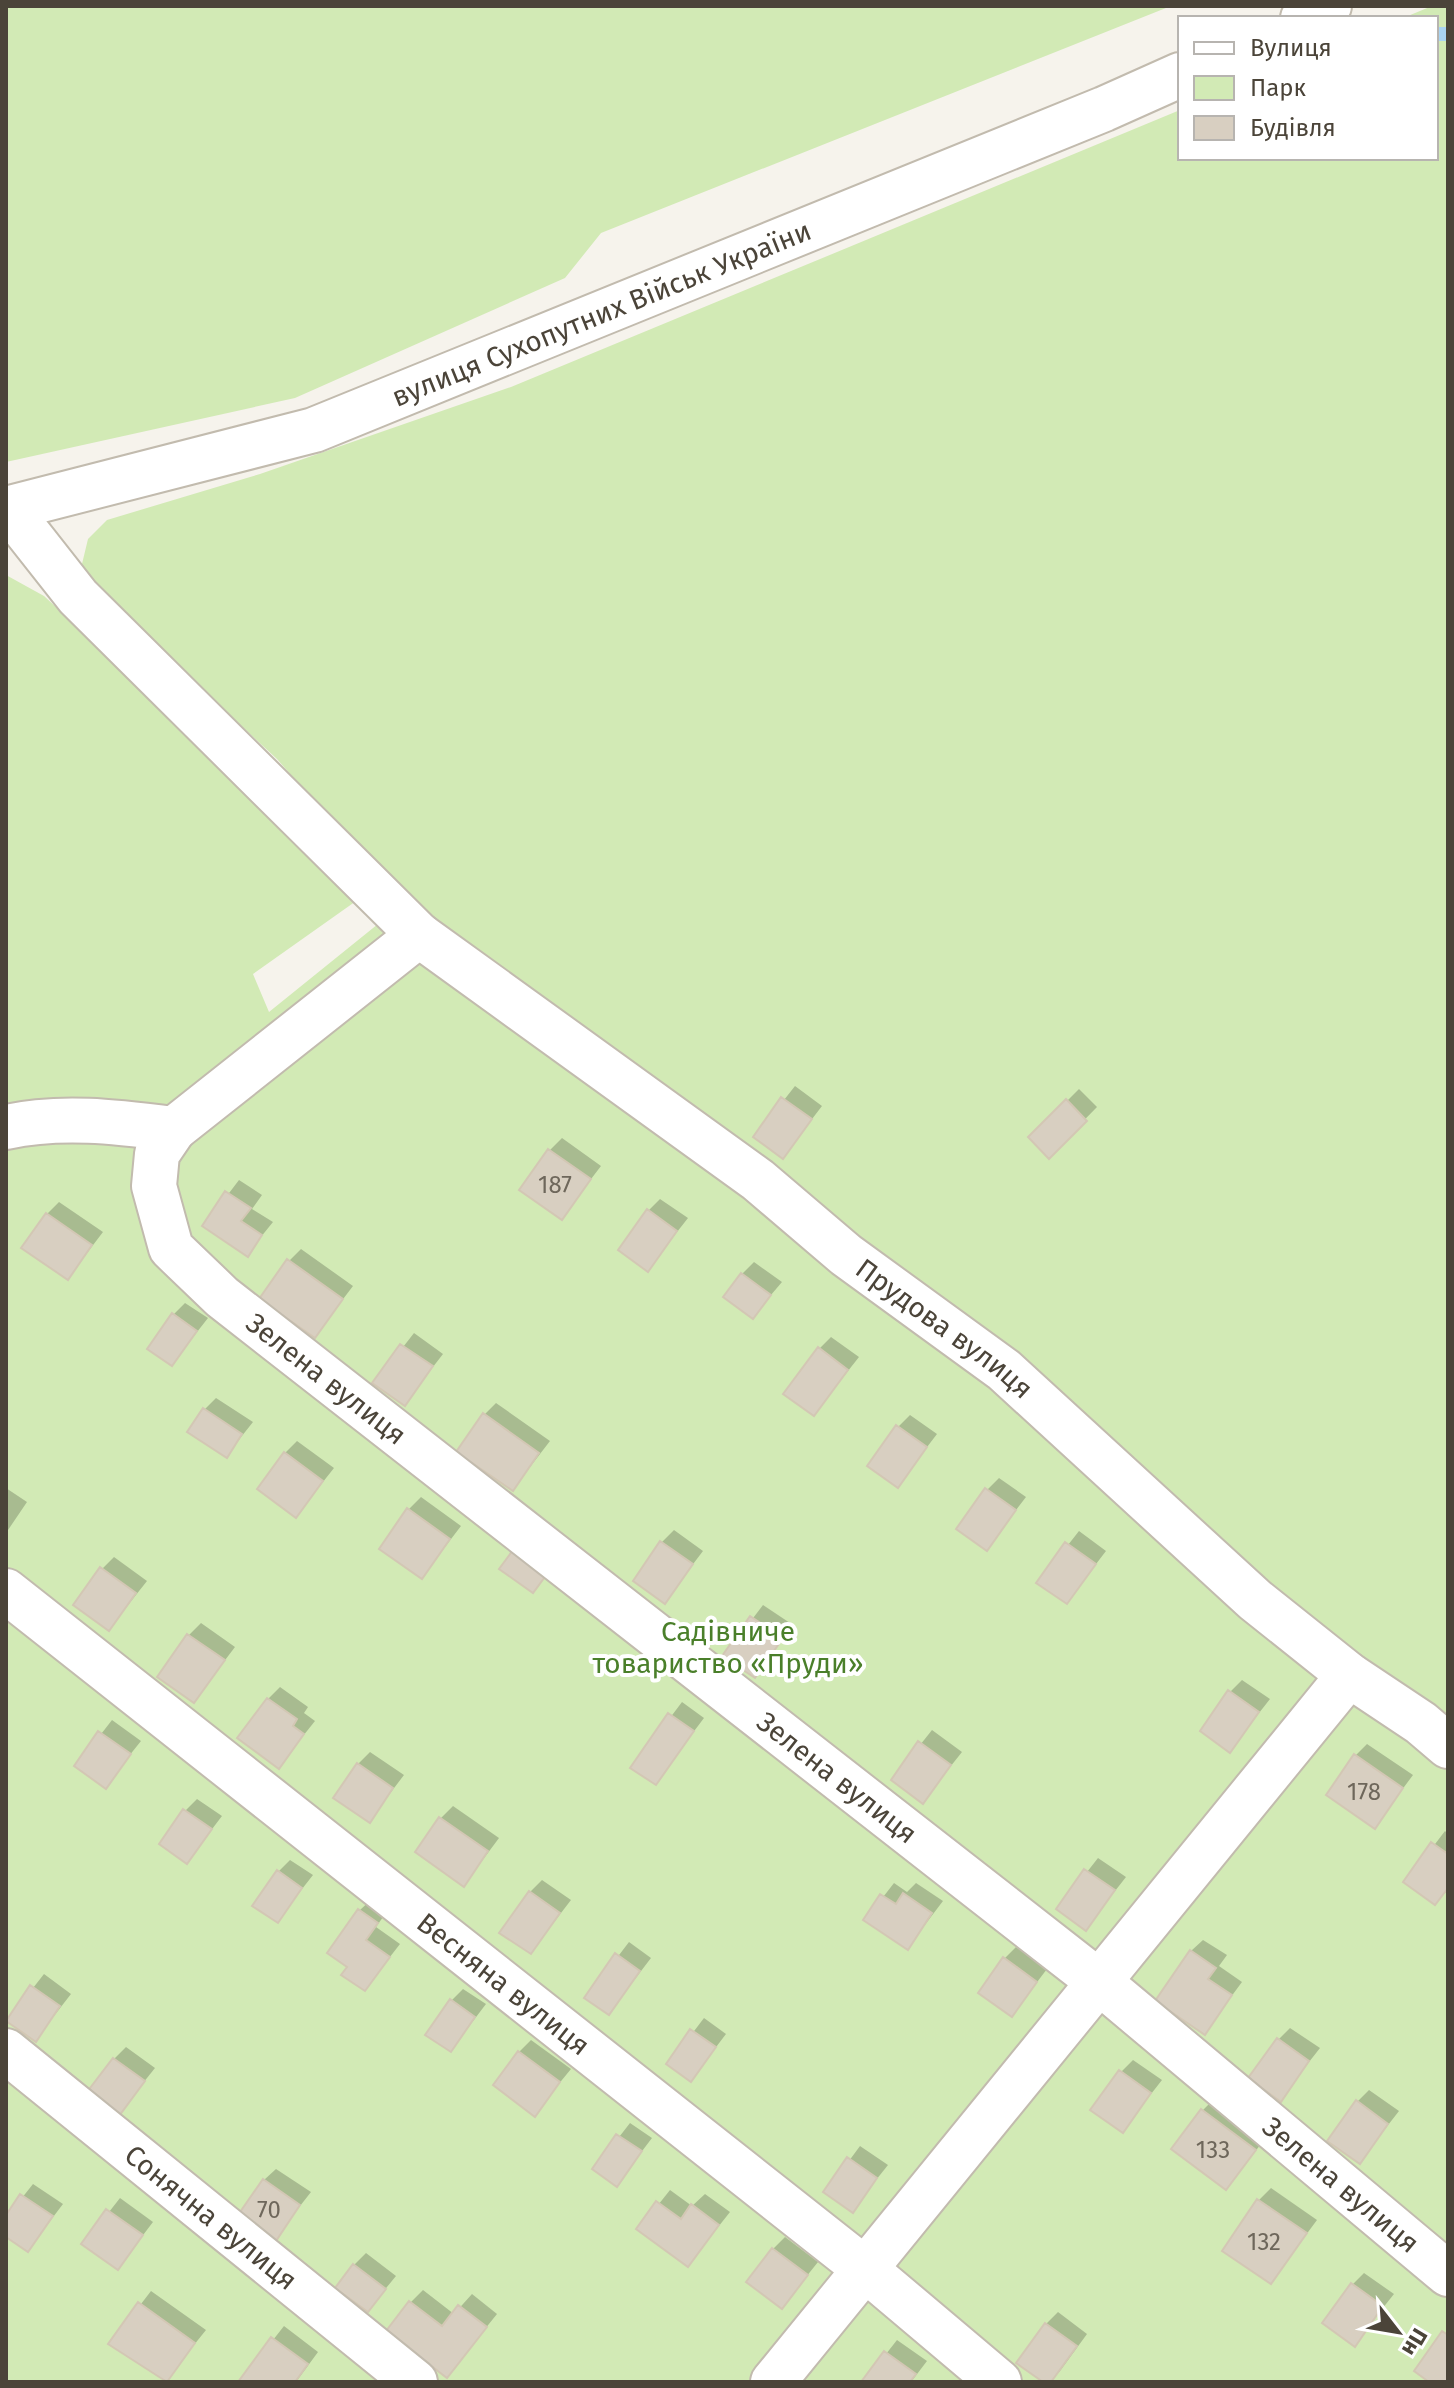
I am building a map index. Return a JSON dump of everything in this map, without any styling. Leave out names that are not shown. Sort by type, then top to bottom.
[{"type":"street","points":[[1307,16],[1329,6]]},
{"type":"street","name":"вулиця Сухопутних Військ України","points":[[7,508],[314,430],[1090,115],[1178,76]]},
{"type":"street","name":"Прудова вулиця","points":[[7,508],[78,597],[419,935],[758,1180],[846,1255],[1004,1370],[1255,1600],[1349,1675],[1421,1723],[1448,1746]]},
{"type":"street","points":[[6,1127],[32,1122],[96,1120],[174,1129],[419,935]]},
{"type":"street","name":"Зелена вулиця","points":[[174,1129],[157,1154],[154,1186],[171,1248],[222,1297],[1098,1981],[1448,2274]]},
{"type":"street","name":"Весняна вулиця","points":[[6,1591],[865,2269],[999,2382]]},
{"type":"street","points":[[773,2382],[1349,1675]]},
{"type":"street","name":"Сонячна вулиця","points":[[6,2051],[415,2382]]},
{"type":"green space","points":[[6,6],[1171,6],[601,233],[565,278],[295,398],[6,462]]},
{"type":"green space","name":"Садівниче товариство «Пруди»","points":[[1432,6],[1448,6],[1448,2382],[6,2382],[6,575],[44,596],[366,894],[253,974],[269,1012],[378,924],[377,873],[277,759],[92,588],[82,564],[88,539],[107,520],[260,474],[511,387],[1178,111],[1178,160],[1438,160],[1438,16],[1408,16]]},
{"type":"building","points":[[781,1097],[812,1119],[783,1159],[753,1137]]},
{"type":"building","points":[[1066,1099],[1087,1121],[1049,1159],[1028,1137]]},
{"type":"building","points":[[548,1149],[591,1179],[562,1220],[519,1190]]},
{"type":"building","points":[[225,1191],[251,1208],[241,1221],[262,1235],[248,1257],[202,1226]]},
{"type":"building","points":[[647,1209],[677,1231],[648,1272],[618,1250]]},
{"type":"building","points":[[46,1213],[92,1245],[68,1280],[21,1248]]},
{"type":"building","points":[[287,1259],[343,1299],[315,1338],[259,1299]]},
{"type":"building","points":[[741,1273],[771,1295],[753,1319],[723,1297]]},
{"type":"building","points":[[172,1313],[197,1331],[172,1366],[147,1349]]},
{"type":"building","points":[[400,1344],[433,1366],[405,1406],[372,1383]]},
{"type":"building","points":[[818,1347],[848,1370],[814,1416],[783,1394]]},
{"type":"building","points":[[203,1408],[242,1434],[227,1458],[187,1432]]},
{"type":"building","points":[[483,1413],[539,1453],[513,1491],[456,1452]]},
{"type":"building","points":[[896,1425],[927,1447],[898,1488],[867,1466]]},
{"type":"building","points":[[284,1452],[323,1481],[296,1518],[257,1489]]},
{"type":"building","points":[[985,1488],[1016,1510],[987,1551],[956,1529]]},
{"type":"building","points":[[407,1508],[450,1539],[422,1579],[379,1549]]},
{"type":"building","points":[[660,1541],[693,1564],[665,1604],[633,1581]]},
{"type":"building","points":[[1065,1542],[1096,1564],[1067,1604],[1036,1583]]},
{"type":"building","points":[[513,1550],[547,1574],[533,1593],[499,1569]]},
{"type":"building","points":[[100,1567],[136,1593],[109,1631],[73,1605]]},
{"type":"building","points":[[750,1616],[783,1638],[755,1678],[722,1656]]},
{"type":"building","points":[[187,1634],[225,1660],[194,1703],[157,1677]]},
{"type":"building","points":[[1228,1690],[1259,1712],[1230,1753],[1200,1731]]},
{"type":"building","points":[[267,1698],[297,1719],[293,1726],[304,1734],[279,1769],[237,1738]]},
{"type":"building","points":[[668,1713],[694,1731],[656,1785],[630,1768]]},
{"type":"building","points":[[98,1731],[131,1754],[106,1789],[74,1766]]},
{"type":"building","points":[[918,1741],[951,1765],[923,1804],[891,1780]]},
{"type":"building","points":[[1354,1754],[1403,1788],[1375,1829],[1326,1795]]},
{"type":"building","points":[[357,1763],[393,1788],[370,1823],[333,1798]]},
{"type":"building","points":[[183,1809],[212,1829],[187,1864],[159,1844]]},
{"type":"building","points":[[439,1817],[488,1851],[464,1887],[415,1852]]},
{"type":"building","points":[[1431,1842],[1448,1854],[1448,1888],[1435,1905],[1403,1882]]},
{"type":"building","points":[[1084,1869],[1115,1890],[1086,1931],[1056,1909]]},
{"type":"building","points":[[277,1870],[302,1888],[278,1923],[252,1906]]},
{"type":"building","points":[[529,1891],[560,1913],[531,1954],[499,1933]]},
{"type":"building","points":[[903,1893],[932,1913],[908,1950],[863,1920],[880,1894],[896,1904]]},
{"type":"building","points":[[358,1909],[378,1923],[366,1940],[390,1957],[365,1991],[341,1975],[347,1967],[327,1953]]},
{"type":"building","points":[[1190,1950],[1216,1968],[1208,1979],[1232,1995],[1205,2035],[1155,2001]]},
{"type":"building","points":[[615,1953],[640,1971],[609,2015],[584,1998]]},
{"type":"building","points":[[1003,1957],[1037,1982],[1012,2017],[978,1993]]},
{"type":"building","points":[[30,1985],[60,2006],[36,2042],[6,2021]]},
{"type":"building","points":[[450,1999],[475,2017],[451,2052],[425,2035]]},
{"type":"building","points":[[690,2029],[716,2047],[691,2082],[666,2064]]},
{"type":"building","points":[[1277,2038],[1309,2061],[1281,2102],[1248,2078]]},
{"type":"building","points":[[518,2051],[560,2082],[535,2117],[493,2085]]},
{"type":"building","points":[[113,2058],[145,2081],[119,2116],[87,2092]]},
{"type":"building","points":[[1119,2070],[1151,2093],[1123,2133],[1090,2110]]},
{"type":"building","points":[[1356,2100],[1388,2124],[1360,2164],[1327,2141]]},
{"type":"building","points":[[1201,2109],[1256,2150],[1226,2190],[1171,2149]]},
{"type":"building","points":[[616,2134],[642,2151],[617,2187],[592,2169]]},
{"type":"building","points":[[847,2157],[877,2178],[853,2213],[823,2192]]},
{"type":"building","points":[[263,2179],[300,2205],[276,2241],[238,2215]]},
{"type":"building","points":[[20,2194],[53,2216],[28,2252],[6,2237],[6,2215]]},
{"type":"building","points":[[1257,2199],[1307,2233],[1271,2284],[1222,2251]]},
{"type":"building","points":[[656,2201],[681,2219],[691,2204],[719,2225],[688,2267],[636,2229]]},
{"type":"building","points":[[106,2209],[143,2235],[118,2270],[81,2244]]},
{"type":"building","points":[[772,2248],[808,2275],[782,2309],[746,2282]]},
{"type":"building","points":[[353,2264],[386,2289],[368,2312],[335,2288]]},
{"type":"building","points":[[1351,2283],[1383,2306],[1355,2347],[1322,2323]]},
{"type":"building","points":[[409,2301],[442,2326],[458,2305],[487,2327],[447,2378],[386,2331]]},
{"type":"building","points":[[138,2302],[195,2343],[167,2382],[108,2344]]},
{"type":"building","points":[[1045,2323],[1077,2346],[1051,2382],[1043,2382],[1016,2363]]},
{"type":"building","points":[[1442,2331],[1448,2335],[1448,2382],[1429,2382],[1414,2371]]},
{"type":"building","points":[[271,2337],[308,2364],[295,2382],[238,2382]]},
{"type":"building","points":[[884,2351],[916,2374],[910,2382],[861,2382]]},
{"type":"waterway","points":[[1438,34],[1448,34]]}]
